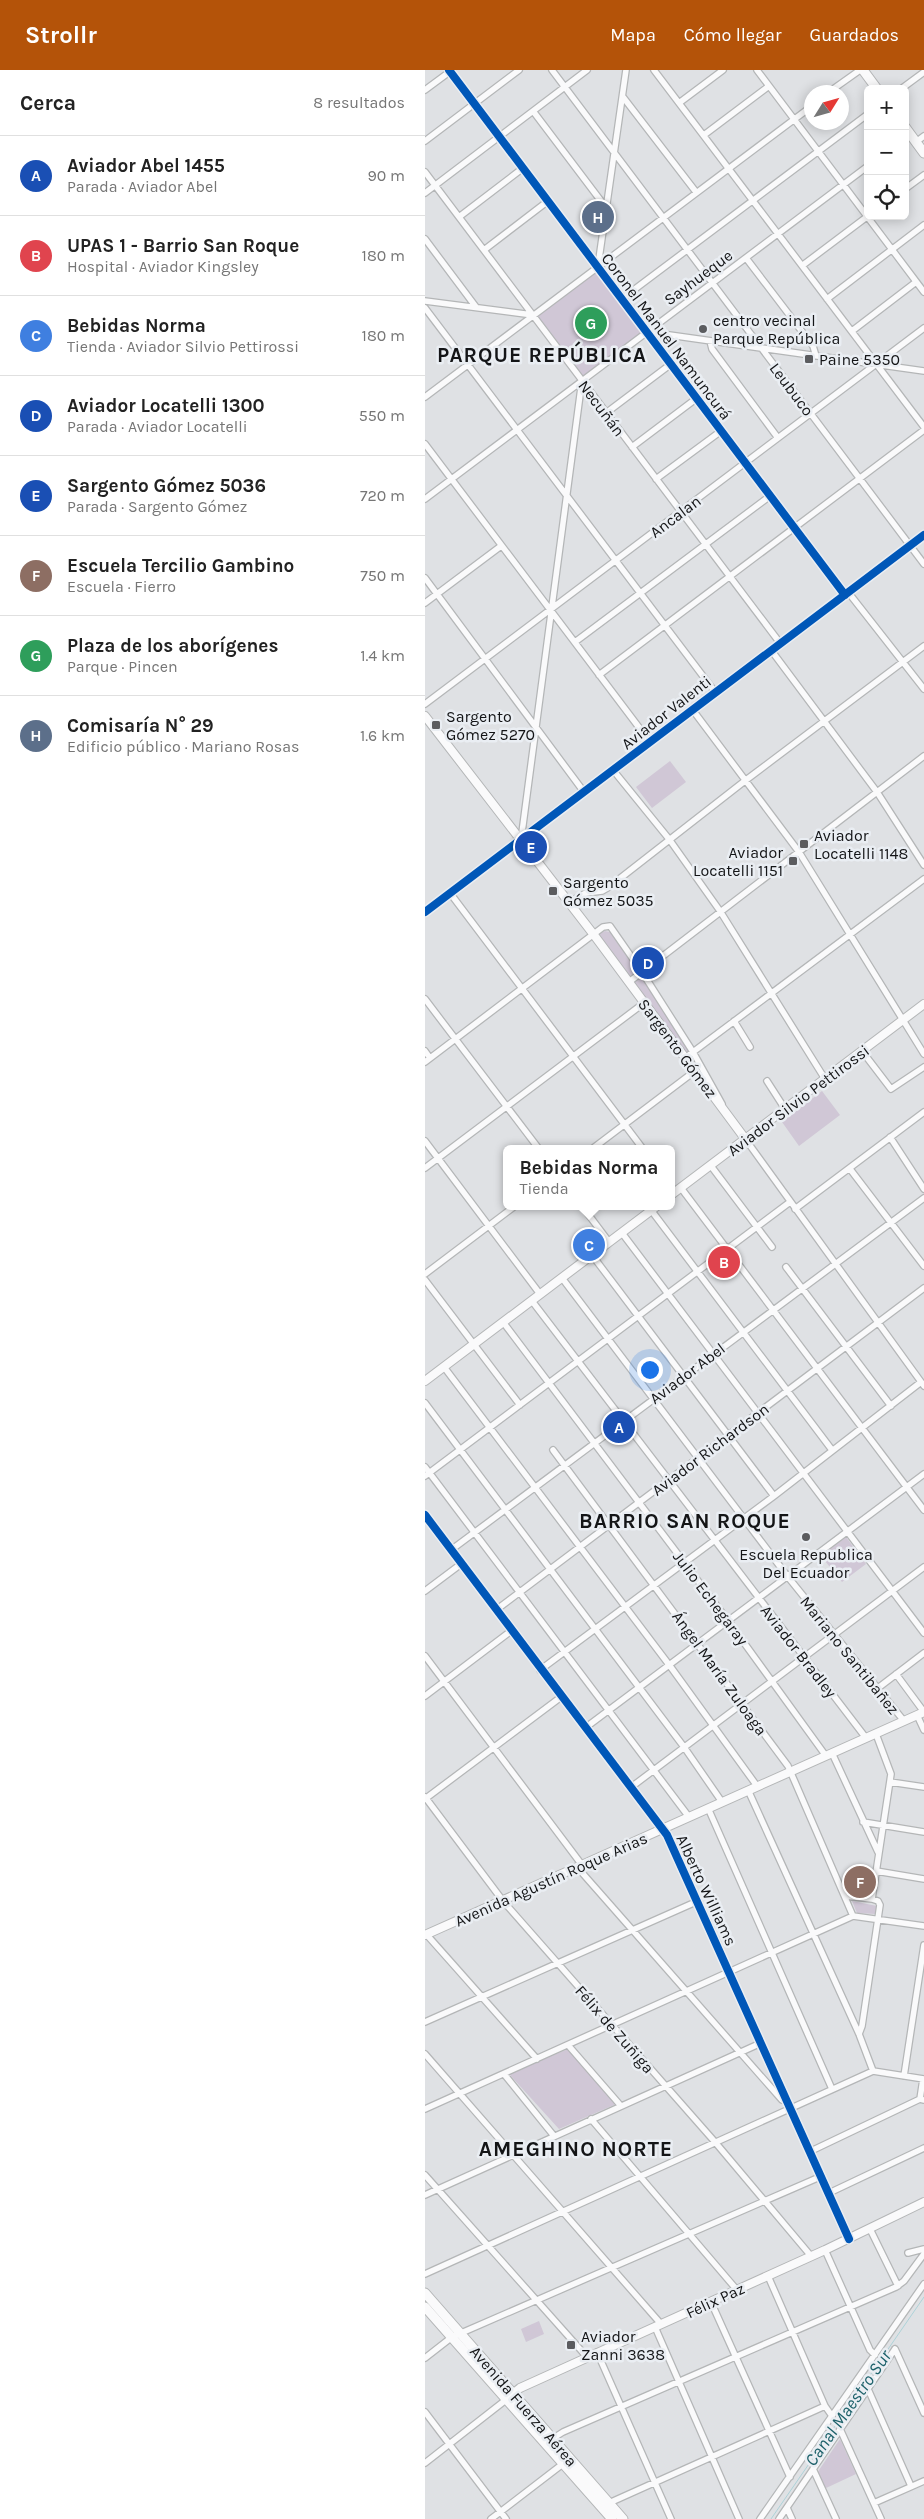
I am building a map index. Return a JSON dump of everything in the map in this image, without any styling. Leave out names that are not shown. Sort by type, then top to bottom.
[{"type":"main road","points":[[861,70],[874,85]]},
{"type":"main road","points":[[909,135],[924,153]]},
{"type":"main road","name":"Sargento Gómez","points":[[425,716],[569,902],[746,1140]]},
{"type":"main road","name":"Aviador Silvio Pettirossi","points":[[675,1191],[746,1140],[924,1004]]},
{"type":"main road","points":[[425,1381],[651,1210]]},
{"type":"main road","name":"Avenida Agustín Roque Arias","points":[[426,1935],[922,1713]]},
{"type":"main road","name":"Félix Paz","points":[[510,2396],[597,2352],[849,2239],[924,2202]]},
{"type":"main road","name":"Avenida Fuerza Aérea","points":[[425,2293],[461,2334],[612,2519]]},
{"type":"main road","name":"Avenida Fuerza Aérea","points":[[425,2307],[552,2439],[566,2461],[623,2519]]},
{"type":"street","points":[[425,90],[450,70]]},
{"type":"street","name":"Coronel Manuel Namuncurá","points":[[450,70],[770,496],[847,594],[904,661],[924,689]]},
{"type":"street","points":[[425,141],[519,70]]},
{"type":"street","name":"Leubuco","points":[[552,70],[924,564]]},
{"type":"street","points":[[425,192],[587,70]]},
{"type":"street","points":[[598,266],[626,70]]},
{"type":"street","points":[[599,675],[924,429],[877,364],[654,70]]},
{"type":"street","points":[[679,103],[723,70]]},
{"type":"street","points":[[757,70],[864,211]]},
{"type":"street","points":[[839,85],[861,70]]},
{"type":"street","points":[[906,85],[924,72]]},
{"type":"street","points":[[704,135],[769,86]]},
{"type":"street","points":[[623,97],[696,192]]},
{"type":"street","points":[[533,111],[607,209]]},
{"type":"street","points":[[425,397],[804,111]]},
{"type":"street","points":[[623,298],[864,117]]},
{"type":"street","points":[[916,142],[924,136]]},
{"type":"street","points":[[459,217],[523,168]]},
{"type":"street","name":"Sayhueque","points":[[425,499],[864,169]]},
{"type":"street","name":"Necuñán","points":[[425,172],[780,643]]},
{"type":"street","points":[[909,186],[924,175]]},
{"type":"street","points":[[484,250],[548,201]]},
{"type":"street","points":[[803,266],[864,219]]},
{"type":"street","points":[[871,220],[924,292]]},
{"type":"street","points":[[827,299],[924,225]]},
{"type":"street","points":[[425,240],[475,307]]},
{"type":"street","points":[[746,258],[813,346],[816,356]]},
{"type":"street","points":[[851,332],[917,282]]},
{"type":"street","points":[[425,300],[533,315]]},
{"type":"street","points":[[425,308],[715,692]]},
{"type":"street","name":"Ancalan","points":[[425,704],[924,328]]},
{"type":"street","points":[[648,332],[924,371]]},
{"type":"street","points":[[710,341],[712,349],[778,438]]},
{"type":"street","points":[[607,413],[671,364]]},
{"type":"street","points":[[521,840],[582,380]]},
{"type":"street","points":[[632,447],[697,398]]},
{"type":"street","points":[[656,479],[721,431]]},
{"type":"street","points":[[425,444],[650,742]]},
{"type":"street","points":[[575,642],[770,496]]},
{"type":"street","name":"Aviador Valenti","points":[[425,912],[924,535]]},
{"type":"street","points":[[425,603],[501,546]]},
{"type":"street","points":[[425,578],[584,792]]},
{"type":"street","points":[[569,902],[586,893],[602,891],[609,887],[823,721],[924,646]]},
{"type":"street","points":[[771,650],[877,792],[924,865]]},
{"type":"street","points":[[693,709],[799,852],[924,1054]]},
{"type":"street","points":[[629,982],[924,756]]},
{"type":"street","points":[[613,770],[669,840],[720,912],[825,1079]]},
{"type":"street","points":[[685,1058],[924,879]]},
{"type":"street","points":[[450,893],[640,1145]]},
{"type":"street","points":[[425,1051],[428,1060],[603,927],[612,928],[693,1052],[729,1115]]},
{"type":"street","points":[[425,999],[536,1145]]},
{"type":"street","points":[[425,1168],[644,1003]]},
{"type":"street","points":[[734,1021],[750,1047]]},
{"type":"street","points":[[862,1051],[891,1089],[924,1067]]},
{"type":"street","points":[[597,1145],[695,1071]]},
{"type":"street","points":[[767,1081],[785,1109]]},
{"type":"street","points":[[795,1209],[924,1112]]},
{"type":"street","points":[[891,1137],[924,1189]]},
{"type":"street","name":"Sargento Gómez","points":[[746,1140],[923,1384]]},
{"type":"street","points":[[425,1141],[540,1294]]},
{"type":"street","points":[[711,1166],[772,1247]]},
{"type":"street","points":[[850,1169],[924,1266]]},
{"type":"street","points":[[675,1191],[727,1249],[924,1510]]},
{"type":"street","name":"Aviador Abel","points":[[451,1550],[924,1198]]},
{"type":"street","points":[[427,1475],[790,1202]]},
{"type":"street","points":[[425,1274],[510,1210]]},
{"type":"street","points":[[585,1210],[609,1242]]},
{"type":"street","points":[[655,1210],[698,1272],[832,1450]]},
{"type":"street","points":[[622,1233],[924,1633]]},
{"type":"street","points":[[592,1255],[773,1496]]},
{"type":"street","points":[[786,1267],[891,1406]]},
{"type":"street","name":"Mariano Santibañez","points":[[562,1278],[743,1519],[870,1681],[878,1688],[904,1721]]},
{"type":"street","points":[[425,1280],[520,1405]]},
{"type":"street","name":"Aviador Richardson","points":[[496,1610],[924,1288]]},
{"type":"street","name":"Aviador Bradley","points":[[532,1301],[866,1738]]},
{"type":"street","name":"Julio Echegaray","points":[[503,1322],[829,1755],[878,1852]]},
{"type":"street","points":[[444,1367],[670,1666],[757,1786]]},
{"type":"street","points":[[540,1670],[714,1541],[832,1450],[923,1384]]},
{"type":"street","points":[[425,1403],[684,1747],[722,1802]]},
{"type":"street","name":"Ángel María Zuloaga","points":[[553,1450],[743,1703],[791,1771],[853,1916]]},
{"type":"street","points":[[425,1467],[427,1475],[475,1532],[689,1816]]},
{"type":"street","points":[[585,1728],[729,1622],[924,1474]]},
{"type":"street","name":"Alberto Williams","points":[[425,1515],[540,1670],[662,1829],[698,1901],[849,2239]]},
{"type":"street","points":[[425,1591],[461,1564]]},
{"type":"street","points":[[630,1788],[924,1568]]},
{"type":"street","points":[[425,1696],[511,1631]]},
{"type":"street","points":[[878,1688],[924,1653]]},
{"type":"street","points":[[425,1656],[494,1747],[579,1866],[632,1930],[740,2053],[782,2100],[788,2101]]},
{"type":"street","points":[[896,1674],[922,1713],[924,1730]]},
{"type":"street","points":[[425,1798],[561,1697]]},
{"type":"street","points":[[872,1900],[890,1782],[889,1766],[875,1734]]},
{"type":"street","points":[[890,1782],[924,1787]]},
{"type":"street","points":[[749,1790],[859,2034],[873,2071]]},
{"type":"street","name":"Félix de Zuñiga","points":[[425,1798],[503,1901],[715,2142],[811,2256]]},
{"type":"street","points":[[708,1808],[832,2089]]},
{"type":"street","points":[[863,1822],[924,1832]]},
{"type":"street","points":[[876,1871],[924,1879]]},
{"type":"street","points":[[845,1896],[880,1902],[862,2026],[859,2034]]},
{"type":"street","points":[[425,2022],[698,1901]]},
{"type":"street","points":[[425,2109],[853,1916],[924,1926]]},
{"type":"street","points":[[426,1935],[537,2059]]},
{"type":"street","points":[[904,2076],[924,1945]]},
{"type":"street","points":[[425,2194],[761,2043]]},
{"type":"street","points":[[568,2045],[621,2106]]},
{"type":"street","points":[[425,2054],[613,2267],[658,2326],[679,2381],[739,2519]]},
{"type":"street","points":[[425,2274],[873,2071],[923,2079],[922,2099],[811,2151]]},
{"type":"street","points":[[504,2074],[554,2136]]},
{"type":"street","points":[[591,2120],[737,2290]]},
{"type":"street","points":[[829,2193],[924,2148]]},
{"type":"street","points":[[425,2175],[587,2358]]},
{"type":"street","points":[[425,2358],[452,2337],[822,2176]]},
{"type":"street","points":[[870,2229],[898,2286]]},
{"type":"street","points":[[908,2253],[924,2249]]},
{"type":"street","points":[[825,2250],[870,2350],[875,2355]]},
{"type":"street","points":[[552,2439],[563,2432],[734,2356],[898,2286],[924,2254]]},
{"type":"street","points":[[768,2276],[825,2406],[833,2416]]},
{"type":"street","points":[[760,2519],[924,2284]]},
{"type":"street","points":[[711,2302],[789,2477]]},
{"type":"street","points":[[779,2519],[895,2349],[923,2410]]},
{"type":"street","points":[[597,2352],[671,2519]]},
{"type":"street","points":[[867,2389],[911,2486]]},
{"type":"street","points":[[425,2463],[510,2396]]},
{"type":"street","points":[[609,2503],[825,2406]]},
{"type":"street","points":[[425,2412],[506,2519]]},
{"type":"street","points":[[840,2429],[881,2519]]},
{"type":"street","points":[[491,2519],[566,2461]]},
{"type":"street","points":[[813,2469],[836,2519]]},
{"type":"street","points":[[874,2503],[924,2481]]},
{"type":"street","points":[[787,2508],[792,2519]]},
{"type":"shaded area","points":[[598,266],[648,332],[582,380],[536,318],[539,312]]},
{"type":"shaded area","points":[[670,761],[686,782],[652,808],[636,787]]},
{"type":"shaded area","points":[[605,931],[610,932],[639,971],[629,977],[597,934]]},
{"type":"shaded area","points":[[641,976],[690,1052],[685,1054],[633,983]]},
{"type":"shaded area","points":[[822,1091],[840,1115],[799,1146],[782,1122]]},
{"type":"shaded area","points":[[846,1537],[866,1564],[842,1582],[821,1556]]},
{"type":"shaded area","points":[[852,1901],[877,1906],[876,1914],[857,1913]]},
{"type":"shaded area","points":[[568,2049],[616,2104],[559,2129],[509,2074]]},
{"type":"shaded area","points":[[539,2321],[544,2334],[526,2342],[521,2329]]},
{"type":"shaded area","points":[[840,2439],[856,2474],[824,2489],[817,2473]]},
{"type":"waterway","name":"Canal Maestro Sur","points":[[771,2519],[924,2297]]},
{"type":"cycle path","points":[[449,70],[845,595]]},
{"type":"cycle path","points":[[425,912],[924,535]]},
{"type":"cycle path","points":[[425,1515],[667,1835],[849,2239]]},
{"type":"place","name":"Comisaría N° 29","points":[[598,217]]},
{"type":"place","name":"Plaza de los aborígenes","points":[[591,323]]},
{"type":"place","name":"centro vecinal Parque República","points":[[703,329]]},
{"type":"place","name":"Paine 5350","points":[[809,359]]},
{"type":"place","name":"Sargento Gómez 5270","points":[[436,725]]},
{"type":"place","name":"Aviador Locatelli 1148","points":[[804,844]]},
{"type":"place","name":"Sargento Gómez 5036","points":[[531,847]]},
{"type":"place","name":"Aviador Locatelli 1151","points":[[793,861]]},
{"type":"place","name":"Sargento Gómez 5035","points":[[553,891]]},
{"type":"place","name":"Aviador Locatelli 1300","points":[[648,963]]},
{"type":"place","name":"Bebidas Norma","points":[[589,1245]]},
{"type":"place","name":"UPAS 1 - Barrio San Roque","points":[[724,1262]]},
{"type":"place","name":"Aviador Abel 1455","points":[[619,1427]]},
{"type":"place","name":"Escuela Republica Del Ecuador","points":[[806,1537]]},
{"type":"place","name":"Escuela Tercilio Gambino","points":[[860,1882]]},
{"type":"place","name":"Aviador Zanni 3638","points":[[571,2345]]},
{"type":"district","name":"PARQUE REPÚBLICA","points":[[542,355]]},
{"type":"district","name":"BARRIO SAN ROQUE","points":[[685,1521]]},
{"type":"district","name":"AMEGHINO NORTE","points":[[576,2149]]}]
